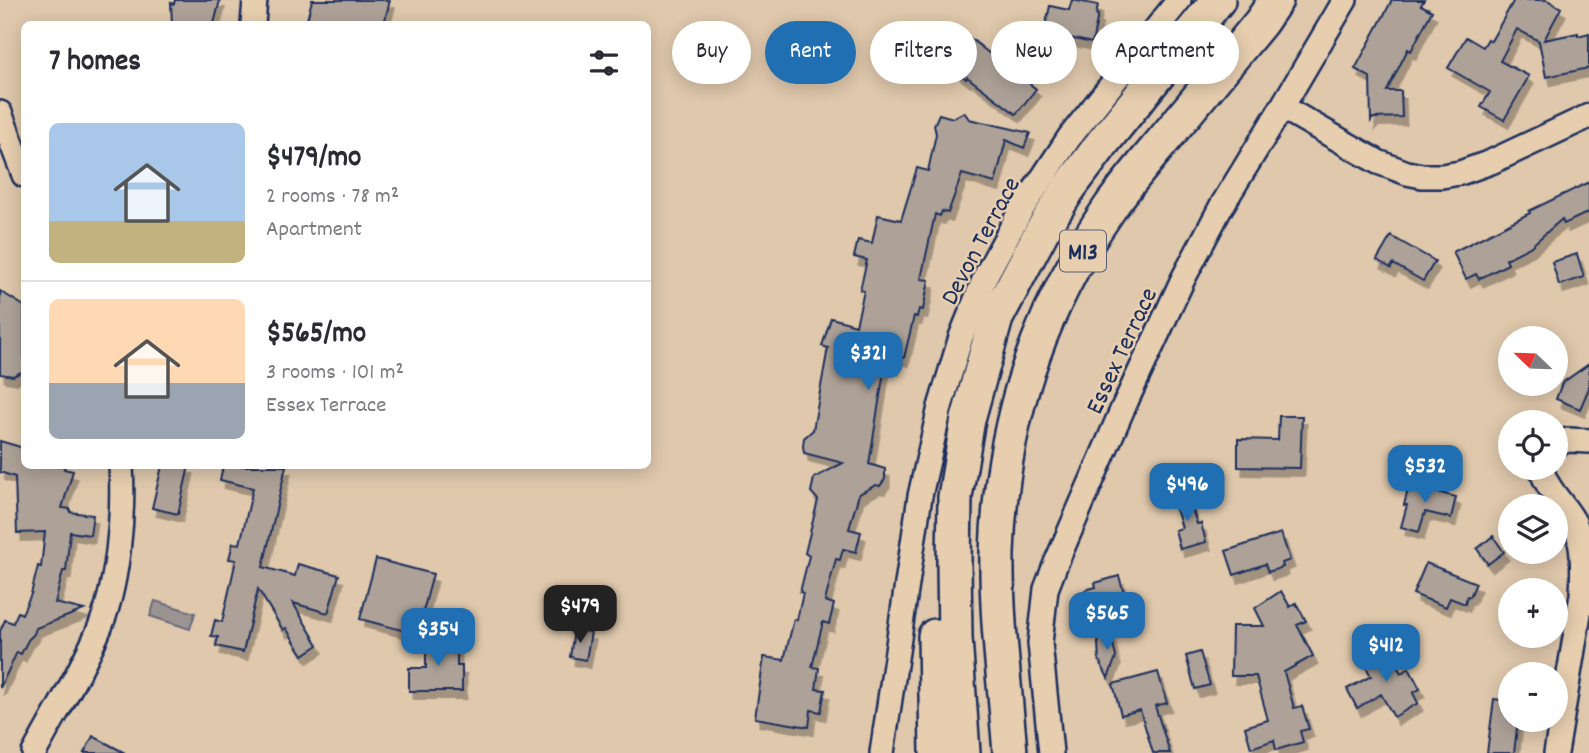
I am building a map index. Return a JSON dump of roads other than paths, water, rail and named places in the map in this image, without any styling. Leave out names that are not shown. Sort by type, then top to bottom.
[{"type":"highway","name":"M13","points":[[963,753],[956,638],[955,497],[968,419],[996,318],[1042,231],[1069,188],[1218,0]]},
{"type":"highway","name":"M13","points":[[1010,753],[998,620],[1000,503],[1018,401],[1032,355],[1052,307],[1074,265],[1112,205],[1276,0]]},
{"type":"highway","points":[[937,753],[936,575],[943,488],[950,446],[966,393],[975,366],[991,337]]},
{"type":"street","points":[[253,21],[255,0]]},
{"type":"street","name":"Devon Terrace","points":[[882,753],[920,496],[940,407],[961,337],[986,275],[1020,212],[1069,138],[1179,0]]},
{"type":"street","name":"Essex Terrace","points":[[1051,753],[1040,643],[1046,589],[1056,563],[1183,279],[1221,206],[1345,0]]},
{"type":"street","points":[[1282,107],[1378,162],[1422,176],[1460,173],[1589,116]]},
{"type":"street","points":[[0,113],[21,167]]},
{"type":"street","points":[[1568,440],[1589,441]]},
{"type":"street","points":[[34,753],[98,634],[106,610],[120,531],[121,469]]},
{"type":"street","points":[[1545,480],[1575,524],[1583,570],[1582,595],[1556,753]]}]
